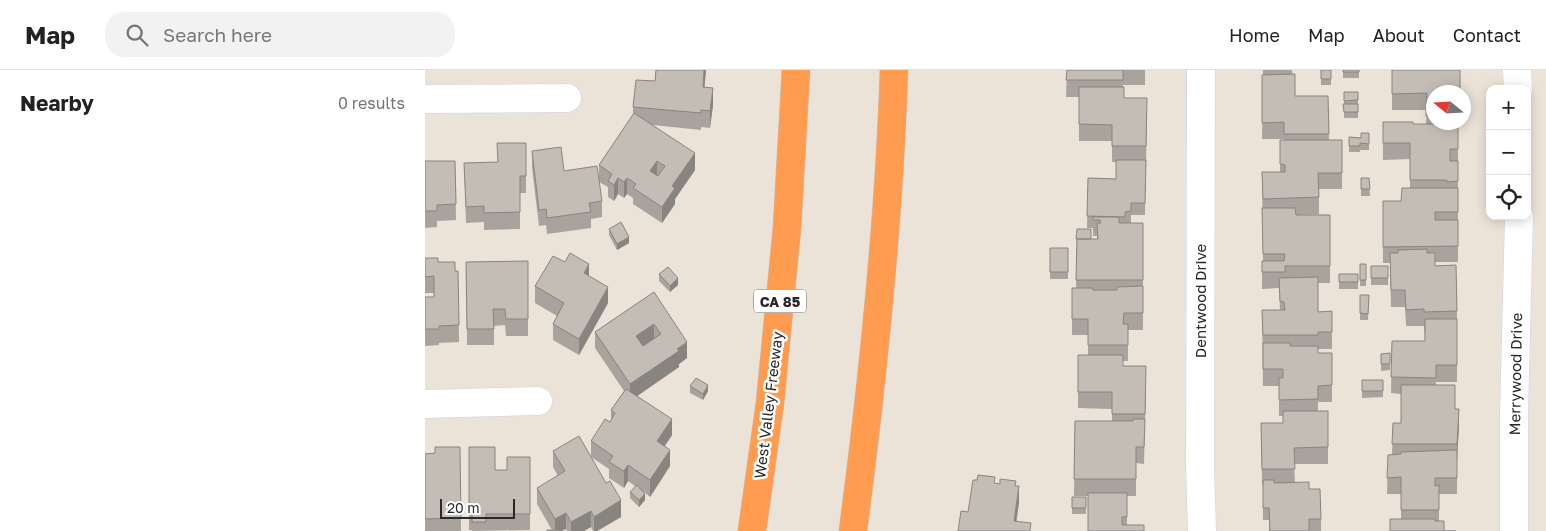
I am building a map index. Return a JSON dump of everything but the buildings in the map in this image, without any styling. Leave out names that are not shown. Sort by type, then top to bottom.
[{"type":"highway","name":"West Valley Freeway","points":[[753,531],[770,403],[787,228],[796,70]]},
{"type":"highway","points":[[853,531],[876,333],[892,131],[894,70]]},
{"type":"street","name":"Dentwood Drive","points":[[1201,70],[1199,464],[1202,531]]},
{"type":"street","points":[[1517,70],[1518,85]]},
{"type":"street","points":[[425,99],[567,98]]},
{"type":"street","name":"Merrywood Drive","points":[[1514,531],[1514,404],[1519,220]]},
{"type":"street","points":[[425,404],[538,401]]}]
